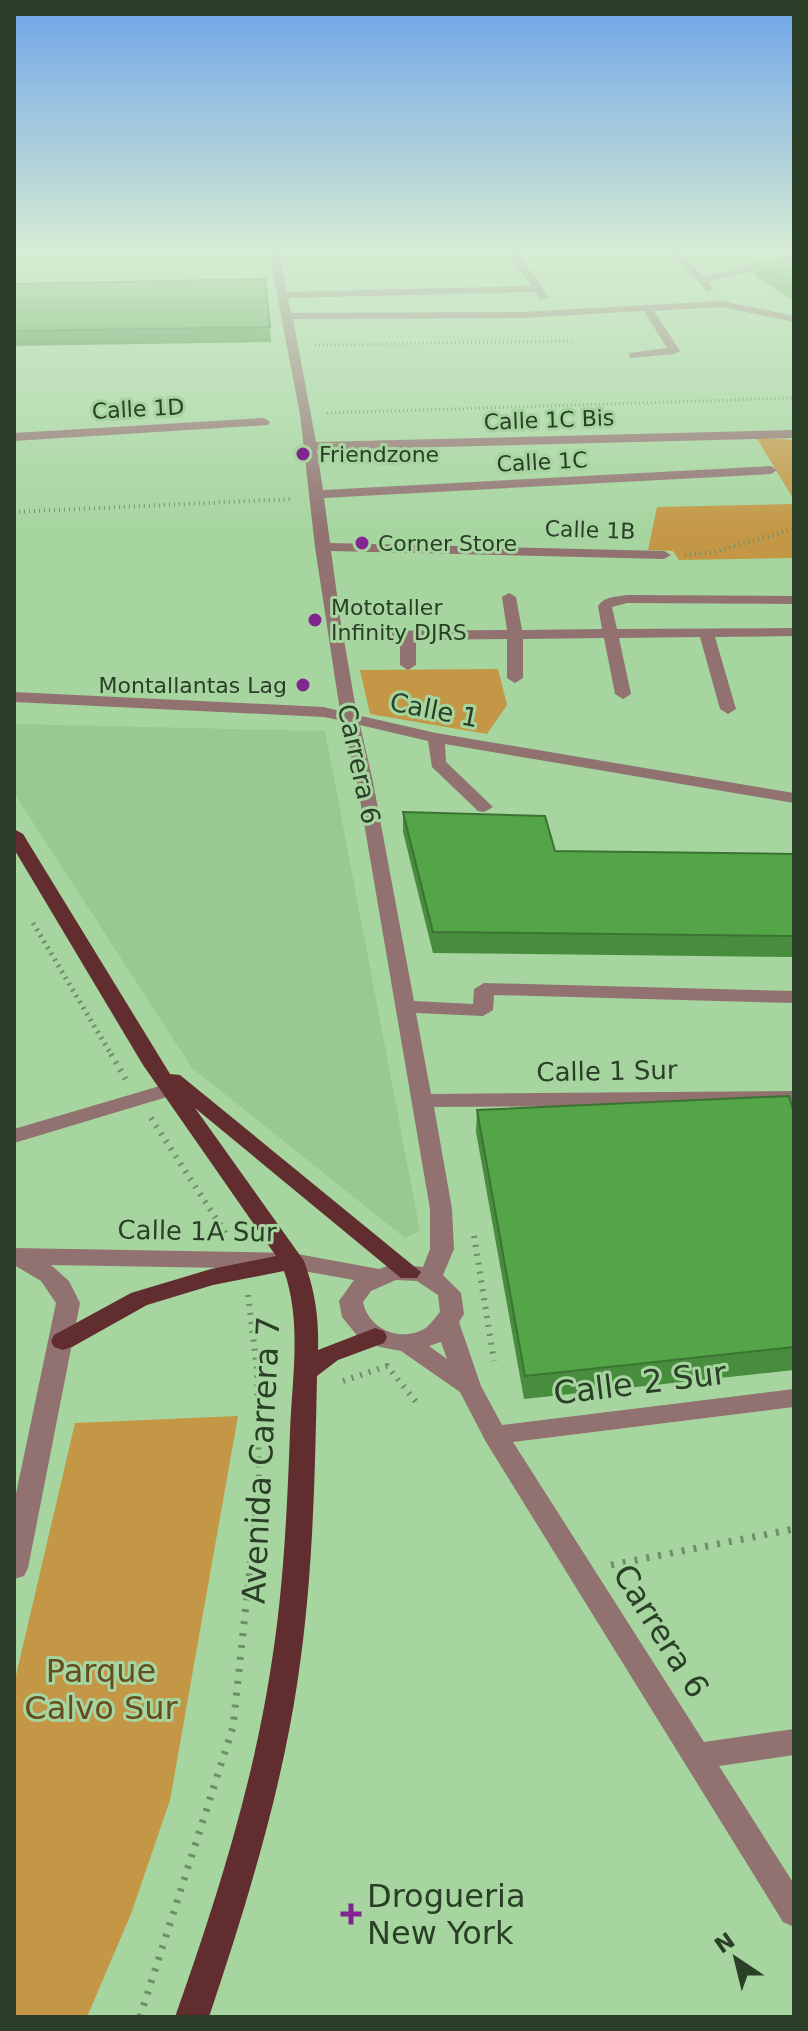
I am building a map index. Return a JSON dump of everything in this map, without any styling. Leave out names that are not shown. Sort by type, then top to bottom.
[{"type":"main road","name":"Avenida Carrera 7","points":[[14,834],[153,1065],[292,1261],[302,1289],[307,1318],[296,1563],[284,1676],[262,1786],[225,1923],[192,2017]]},
{"type":"main road","points":[[153,1065],[420,1274]]},
{"type":"main road","points":[[63,1341],[139,1299],[244,1265],[292,1261]]},
{"type":"main road","points":[[305,1372],[329,1354],[375,1337]]},
{"type":"street","points":[[633,355],[674,351],[669,343]]},
{"type":"street","name":"Carrera 6","points":[[293,345],[306,414],[335,636],[365,782],[443,1230],[439,1261],[420,1274]]},
{"type":"street","name":"Calle 1D","points":[[14,437],[264,422]]},
{"type":"street","name":"Calle 1C Bis","points":[[310,446],[791,434]]},
{"type":"street","name":"Calle 1C","points":[[316,496],[771,470]]},
{"type":"street","name":"Calle 1B","points":[[322,547],[664,555]]},
{"type":"street","points":[[509,597],[515,636],[515,678]]},
{"type":"street","points":[[623,694],[605,606],[618,600],[794,600]]},
{"type":"street","points":[[335,636],[794,632]]},
{"type":"street","points":[[707,634],[728,709]]},
{"type":"street","points":[[408,636],[408,665]]},
{"type":"street","name":"Calle 1","points":[[14,697],[274,708],[350,718],[436,738],[794,798]]},
{"type":"street","points":[[436,738],[438,763],[484,807]]},
{"type":"street","points":[[405,1007],[483,1010],[484,989],[794,997]]},
{"type":"street","points":[[14,1136],[170,1089]]},
{"type":"street","name":"Calle 1 Sur","points":[[421,1101],[794,1098]]},
{"type":"street","points":[[14,1568],[63,1341],[68,1303],[63,1289],[38,1266],[15,1256]]},
{"type":"street","name":"Calle 1A Sur","points":[[15,1256],[244,1265]]},
{"type":"street","name":"Calle 1A Sur","points":[[292,1261],[377,1276]]},
{"type":"street","points":[[420,1274],[449,1293],[452,1314],[437,1333],[407,1343],[375,1337],[363,1330],[351,1312],[356,1291],[377,1276],[420,1274]]},
{"type":"street","name":"Carrera 6","points":[[447,1323],[469,1386],[495,1435],[794,1912]]},
{"type":"street","name":"Carrera 6","points":[[407,1343],[469,1386]]},
{"type":"street","name":"Calle 2 Sur","points":[[495,1435],[794,1398]]},
{"type":"street","points":[[698,1756],[794,1742]]},
{"type":"path","points":[[293,345],[449,343]]},
{"type":"path","points":[[306,414],[794,398]]},
{"type":"path","points":[[14,512],[316,496]]},
{"type":"path","points":[[664,555],[714,554],[750,538],[794,529]]},
{"type":"path","points":[[29,915],[138,1099],[244,1265],[257,1369],[259,1491],[233,1727],[140,2017]]},
{"type":"path","points":[[474,1231],[495,1363]]},
{"type":"path","points":[[333,1385],[387,1366],[416,1402]]},
{"type":"path","points":[[582,1570],[794,1529]]},
{"type":"shaded area","points":[[14,724],[325,731],[420,1231],[405,1238],[192,1068],[14,793]]},
{"type":"green space","points":[[756,437],[794,440],[794,500]]},
{"type":"green space","points":[[794,504],[794,558],[679,560],[673,551],[648,550],[657,507]]},
{"type":"green space","points":[[498,669],[507,705],[487,734],[370,714],[360,670]]},
{"type":"green space","name":"Parque Calvo Sur","points":[[238,1416],[170,1800],[131,1914],[87,2017],[14,2017],[14,1684],[75,1423]]},
{"type":"building","points":[[403,812],[545,816],[555,851],[794,854],[794,936],[433,932]]},
{"type":"building","points":[[789,1096],[794,1113],[794,1347],[525,1376],[477,1110]]},
{"type":"place","name":"Friendzone","points":[[303,454]]},
{"type":"place","name":"Corner Store","points":[[362,543]]},
{"type":"place","name":"Mototaller Infinity DJRS","points":[[315,620]]},
{"type":"place","name":"Montallantas Lag","points":[[303,685]]},
{"type":"place","name":"Drogueria New York","points":[[351,1914]]}]
